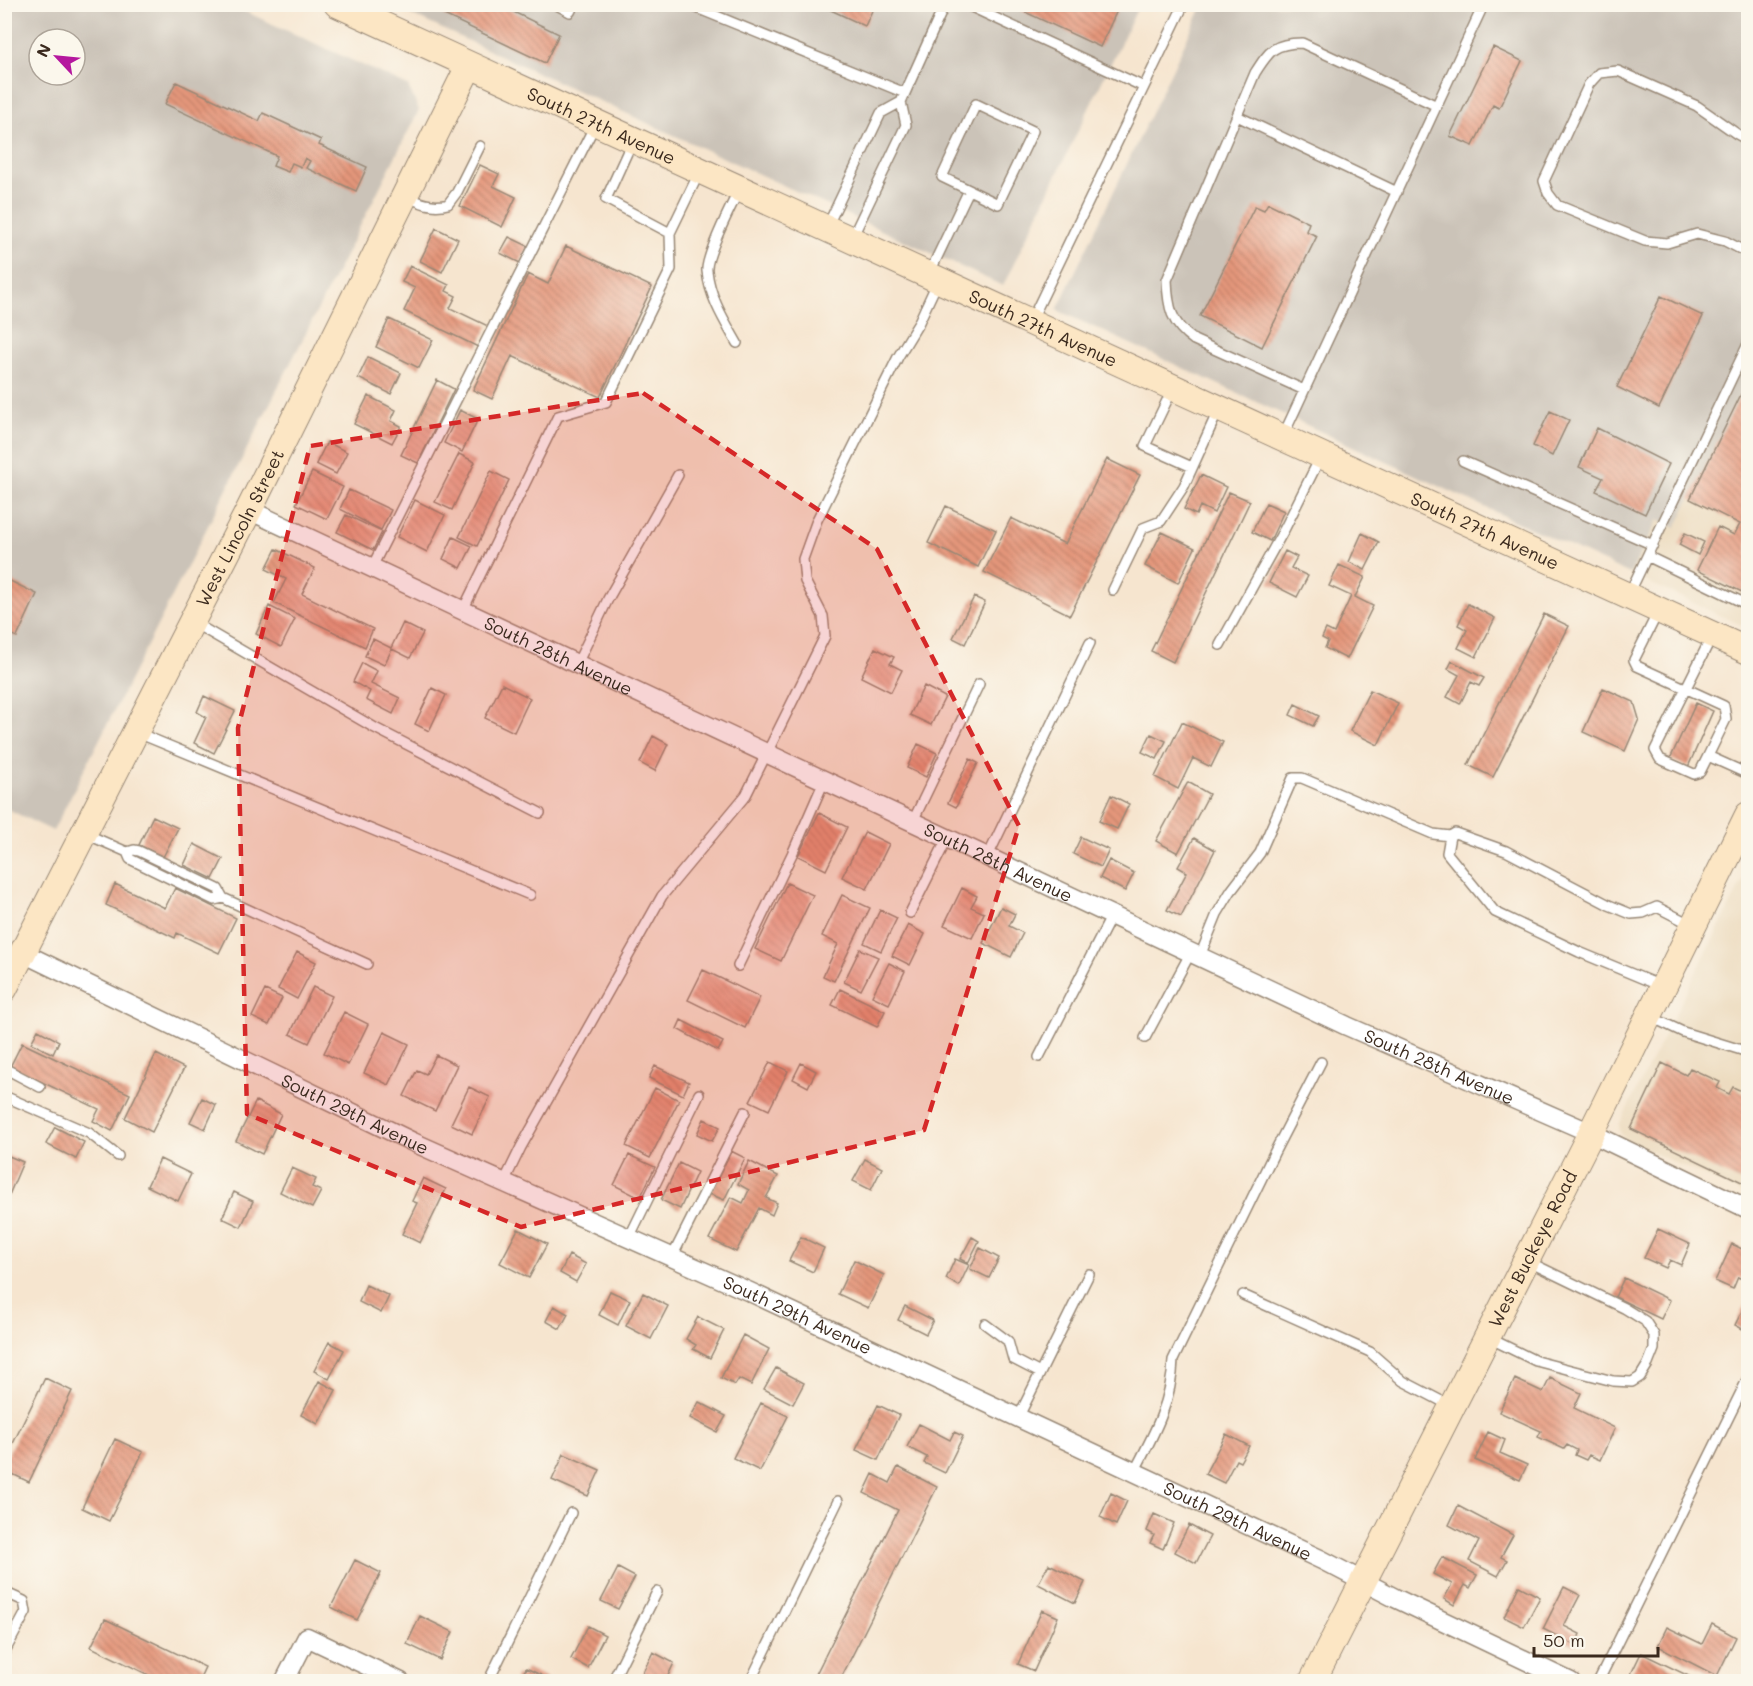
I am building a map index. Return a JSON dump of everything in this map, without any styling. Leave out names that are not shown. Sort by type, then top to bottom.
[{"type":"main road","name":"South 27th Avenue","points":[[337,4],[699,172],[1749,651]]},
{"type":"main road","name":"West Lincoln Street","points":[[4,989],[249,510],[469,66]]},
{"type":"main road","name":"West Buckeye Road","points":[[1312,1682],[1591,1133],[1749,814]]},
{"type":"street","name":"South 28th Avenue","points":[[249,510],[1347,1026],[1591,1133],[1749,1209]]},
{"type":"street","name":"South 29th Avenue","points":[[23,953],[412,1142],[672,1257],[1134,1472],[1322,1560],[1571,1682]]},
{"type":"street","points":[[284,1682],[307,1637],[401,1682]]},
{"type":"lane","points":[[555,4],[570,12],[574,4]]},
{"type":"lane","points":[[687,4],[903,98]]},
{"type":"lane","points":[[851,241],[906,125],[903,98],[945,4]]},
{"type":"lane","points":[[965,4],[1144,87]]},
{"type":"lane","points":[[1030,323],[1184,4]]},
{"type":"lane","points":[[1282,438],[1482,8]]},
{"type":"lane","points":[[1304,390],[1194,340],[1180,330],[1168,302],[1167,280],[1255,73],[1270,50],[1287,43],[1302,43],[1437,106]]},
{"type":"lane","points":[[1749,140],[1687,102],[1618,71],[1599,73],[1589,84],[1544,181],[1548,194],[1557,205],[1645,241],[1667,243],[1697,234],[1725,242],[1749,253]]},
{"type":"lane","points":[[826,229],[881,113],[903,98]]},
{"type":"lane","points":[[976,104],[1033,131],[998,204],[969,190],[942,177],[976,104]]},
{"type":"lane","points":[[1237,116],[1396,192]]},
{"type":"lane","points":[[372,567],[596,124]]},
{"type":"lane","points":[[633,141],[606,200],[670,233]]},
{"type":"lane","points":[[405,196],[437,207],[448,204],[457,192],[480,147]]},
{"type":"lane","points":[[463,610],[558,416],[606,402],[671,269],[670,233],[699,172]]},
{"type":"lane","points":[[737,344],[715,303],[706,269],[718,233],[739,190]]},
{"type":"lane","points":[[504,1182],[521,1147],[662,896],[746,795],[825,636],[823,616],[805,581],[802,559],[822,510],[933,278],[969,190]]},
{"type":"lane","points":[[1628,596],[1749,344]]},
{"type":"lane","points":[[1173,388],[1145,446],[1192,467]]},
{"type":"lane","points":[[1113,590],[1143,528],[1161,521],[1184,486],[1219,409]]},
{"type":"lane","points":[[1220,645],[1285,528],[1321,456]]},
{"type":"lane","points":[[1463,461],[1653,545]]},
{"type":"lane","points":[[577,664],[608,599],[678,475]]},
{"type":"lane","points":[[1647,556],[1749,604]]},
{"type":"lane","points":[[1659,610],[1634,660],[1637,666],[1686,688],[1724,706],[1726,712],[1726,719],[1700,772],[1694,774],[1660,759],[1655,750],[1686,688],[1713,635]]},
{"type":"lane","points":[[192,622],[375,728],[540,813]]},
{"type":"lane","points":[[988,856],[1090,643]]},
{"type":"lane","points":[[913,821],[979,684]]},
{"type":"lane","points":[[135,732],[530,895]]},
{"type":"lane","points":[[1708,756],[1749,774]]},
{"type":"lane","points":[[1145,1038],[1226,899],[1260,853],[1293,778],[1302,778],[1433,834],[1450,836],[1455,834],[1506,852],[1631,914],[1643,913],[1657,907],[1693,926]]},
{"type":"lane","points":[[738,966],[794,852],[825,779]]},
{"type":"lane","points":[[84,833],[127,852],[130,859],[214,900],[224,898],[367,964]]},
{"type":"lane","points":[[1450,836],[1447,853],[1495,912],[1579,952],[1663,987]]},
{"type":"lane","points":[[910,913],[948,837]]},
{"type":"lane","points":[[1039,1057],[1112,915]]},
{"type":"lane","points":[[1649,1016],[1683,1032],[1749,1052]]},
{"type":"lane","points":[[1134,1472],[1162,1417],[1172,1380],[1173,1360],[1321,1062]]},
{"type":"lane","points":[[4,1068],[40,1087]]},
{"type":"lane","points":[[629,1238],[699,1094]]},
{"type":"lane","points":[[4,1096],[89,1133],[118,1156]]},
{"type":"lane","points":[[672,1257],[745,1112]]},
{"type":"lane","points":[[1486,1337],[1536,1361],[1613,1381],[1632,1382],[1640,1377],[1648,1364],[1654,1349],[1654,1335],[1645,1321],[1624,1308],[1526,1260]]},
{"type":"lane","points":[[1018,1418],[1089,1274]]},
{"type":"lane","points":[[1243,1294],[1370,1352],[1403,1382],[1451,1406]]},
{"type":"lane","points":[[985,1324],[1008,1341],[1013,1359],[1040,1373]]},
{"type":"lane","points":[[1598,1682],[1749,1378]]},
{"type":"lane","points":[[750,1682],[838,1501]]},
{"type":"lane","points":[[488,1682],[571,1513]]},
{"type":"lane","points":[[4,1592],[24,1601],[26,1612],[4,1653]]},
{"type":"lane","points":[[612,1682],[657,1592]]},
{"type":"highlighted area","points":[[643,393],[877,549],[1019,826],[924,1130],[521,1227],[247,1114],[238,728],[310,446]]},
{"type":"shaded area","points":[[5,5],[231,5],[408,86],[419,110],[53,831],[5,808]]},
{"type":"shaded area","points":[[390,5],[1139,5],[1003,286]]},
{"type":"shaded area","points":[[1203,5],[1748,5],[1748,378],[1676,528],[1658,520],[1630,574],[1057,310]]},
{"type":"shaded area","points":[[1748,378],[1748,628],[1630,574],[1658,520],[1676,527]]},
{"type":"shaded area","points":[[1748,870],[1748,1196],[1628,1141],[1621,1134],[1619,1125]]},
{"type":"building","points":[[450,4],[497,4],[559,34],[545,63],[444,15]]},
{"type":"building","points":[[806,4],[875,4],[865,26],[820,5],[817,9]]},
{"type":"building","points":[[1008,4],[1120,4],[1100,47]]},
{"type":"building","points":[[1493,47],[1522,61],[1499,108],[1493,105],[1473,146],[1450,136]]},
{"type":"building","points":[[176,82],[259,121],[263,113],[321,140],[319,145],[367,167],[356,191],[306,168],[310,161],[305,158],[301,167],[292,163],[288,172],[273,166],[277,156],[165,104]]},
{"type":"building","points":[[480,165],[499,174],[493,186],[516,197],[502,227],[460,206]]},
{"type":"building","points":[[1268,203],[1309,223],[1306,231],[1317,236],[1262,347],[1200,316],[1255,206],[1264,210]]},
{"type":"building","points":[[436,228],[458,239],[442,272],[420,261]]},
{"type":"building","points":[[509,237],[528,246],[520,263],[500,253]]},
{"type":"building","points":[[566,246],[652,287],[600,397],[512,356],[492,399],[473,390],[528,274],[548,284]]},
{"type":"building","points":[[410,266],[449,285],[446,291],[456,296],[450,308],[488,326],[478,347],[404,311],[415,288],[402,282]]},
{"type":"building","points":[[1661,296],[1703,316],[1659,408],[1617,387]]},
{"type":"building","points":[[389,319],[433,340],[419,368],[376,347]]},
{"type":"building","points":[[368,357],[401,373],[391,394],[358,378]]},
{"type":"building","points":[[437,380],[454,389],[418,463],[401,455]]},
{"type":"building","points":[[1748,380],[1748,595],[1697,570],[1718,527],[1734,535],[1740,524],[1690,499]]},
{"type":"building","points":[[368,396],[396,410],[391,421],[401,426],[392,443],[354,424]]},
{"type":"building","points":[[460,410],[478,419],[462,452],[444,443]]},
{"type":"building","points":[[1550,411],[1569,420],[1552,456],[1533,446]]},
{"type":"building","points":[[1597,428],[1669,464],[1645,514],[1596,491],[1603,478],[1579,467]]},
{"type":"building","points":[[327,442],[347,452],[336,474],[316,464]]},
{"type":"building","points":[[459,454],[475,462],[452,510],[435,502]]},
{"type":"building","points":[[1107,459],[1140,475],[1070,615],[984,572],[1011,518],[1065,544]]},
{"type":"building","points":[[491,471],[509,480],[477,546],[459,537]]},
{"type":"building","points":[[312,472],[343,487],[327,519],[296,504]]},
{"type":"building","points":[[1201,475],[1226,487],[1214,513],[1200,506],[1196,515],[1184,509]]},
{"type":"building","points":[[349,490],[391,510],[381,530],[340,509]]},
{"type":"building","points":[[1229,492],[1250,501],[1173,662],[1151,651]]},
{"type":"building","points":[[415,500],[445,515],[427,552],[397,537]]},
{"type":"building","points":[[1266,503],[1284,511],[1270,541],[1252,532]]},
{"type":"building","points":[[946,506],[996,530],[978,567],[928,543]]},
{"type":"building","points":[[346,515],[382,532],[373,550],[337,532]]},
{"type":"building","points":[[1162,532],[1195,548],[1178,583],[1145,566]]},
{"type":"building","points":[[1362,533],[1379,542],[1365,570],[1349,562]]},
{"type":"building","points":[[1685,533],[1704,542],[1698,555],[1679,545]]},
{"type":"building","points":[[453,537],[472,546],[461,568],[443,559]]},
{"type":"building","points":[[276,549],[315,568],[302,594],[373,629],[365,647],[274,603],[286,579],[266,569]]},
{"type":"building","points":[[1285,551],[1297,557],[1291,568],[1308,576],[1297,597],[1269,583]]},
{"type":"building","points":[[1339,565],[1365,577],[1355,597],[1373,606],[1347,659],[1325,648],[1328,641],[1322,638],[1326,629],[1334,633],[1351,596],[1329,586]]},
{"type":"building","points":[[4,578],[37,594],[17,637],[4,631]]},
{"type":"building","points":[[974,597],[985,602],[965,644],[953,638]]},
{"type":"building","points":[[1468,604],[1495,618],[1476,657],[1458,648],[1467,630],[1458,625]]},
{"type":"building","points":[[269,606],[295,619],[281,647],[256,634]]},
{"type":"building","points":[[1544,614],[1569,626],[1493,777],[1468,765]]},
{"type":"building","points":[[403,623],[423,633],[410,658],[392,649],[384,665],[365,656],[373,639],[391,648]]},
{"type":"building","points":[[875,648],[894,657],[890,664],[902,670],[891,692],[861,677]]},
{"type":"building","points":[[1452,661],[1484,678],[1479,686],[1471,682],[1460,704],[1447,697],[1459,675],[1448,669]]},
{"type":"building","points":[[362,663],[377,671],[371,684],[400,698],[393,714],[366,700],[370,691],[353,682]]},
{"type":"building","points":[[502,684],[530,698],[514,732],[485,718]]},
{"type":"building","points":[[924,686],[945,697],[931,725],[910,715]]},
{"type":"building","points":[[432,688],[446,695],[429,731],[415,724]]},
{"type":"building","points":[[1603,688],[1634,702],[1639,719],[1625,751],[1583,732]]},
{"type":"building","points":[[1370,690],[1398,703],[1378,745],[1350,731]]},
{"type":"building","points":[[204,696],[235,711],[214,753],[194,743],[206,717],[197,712]]},
{"type":"building","points":[[1696,703],[1713,711],[1688,767],[1670,759]]},
{"type":"building","points":[[1295,704],[1319,716],[1313,726],[1290,715]]},
{"type":"building","points":[[1182,722],[1223,742],[1211,767],[1193,758],[1178,789],[1155,777]]},
{"type":"building","points":[[1151,734],[1166,741],[1157,759],[1142,752]]},
{"type":"building","points":[[653,736],[668,744],[655,771],[640,763]]},
{"type":"building","points":[[918,744],[937,753],[926,777],[907,768]]},
{"type":"building","points":[[970,759],[978,763],[956,807],[948,803]]},
{"type":"building","points":[[1188,782],[1209,794],[1178,853],[1156,841]]},
{"type":"building","points":[[1111,795],[1129,804],[1117,829],[1099,821]]},
{"type":"building","points":[[819,813],[847,827],[826,870],[798,856]]},
{"type":"building","points":[[153,816],[178,828],[163,857],[139,845]]},
{"type":"building","points":[[865,832],[889,844],[867,889],[842,877]]},
{"type":"building","points":[[1081,837],[1109,850],[1101,867],[1073,854]]},
{"type":"building","points":[[1194,838],[1215,850],[1181,917],[1167,910],[1187,872],[1178,867]]},
{"type":"building","points":[[194,844],[223,859],[213,879],[184,865]]},
{"type":"building","points":[[1109,860],[1134,873],[1125,891],[1100,878]]},
{"type":"building","points":[[787,883],[813,895],[781,961],[755,949]]},
{"type":"building","points":[[115,884],[165,908],[175,888],[236,918],[219,953],[177,933],[175,938],[106,905]]},
{"type":"building","points":[[962,888],[977,896],[971,907],[984,913],[972,938],[944,925]]},
{"type":"building","points":[[842,895],[870,908],[834,981],[823,976],[838,944],[822,936]]},
{"type":"building","points":[[1001,907],[1015,914],[1009,926],[1023,933],[1011,957],[983,943]]},
{"type":"building","points":[[880,910],[897,918],[881,951],[864,943]]},
{"type":"building","points":[[908,925],[925,934],[910,965],[892,956]]},
{"type":"building","points":[[860,949],[878,957],[861,990],[844,982]]},
{"type":"building","points":[[297,952],[316,962],[297,999],[278,989]]},
{"type":"building","points":[[889,963],[905,971],[889,1004],[872,996]]},
{"type":"building","points":[[703,970],[760,997],[745,1028],[688,1000]]},
{"type":"building","points":[[313,987],[332,996],[309,1043],[290,1034]]},
{"type":"building","points":[[840,989],[885,1011],[877,1027],[832,1005]]},
{"type":"building","points":[[265,990],[282,998],[269,1025],[252,1017]]},
{"type":"building","points":[[344,1012],[368,1024],[348,1065],[324,1053]]},
{"type":"building","points":[[681,1020],[723,1042],[718,1051],[677,1029]]},
{"type":"building","points":[[38,1030],[59,1041],[53,1054],[31,1043]]},
{"type":"building","points":[[384,1032],[409,1044],[389,1085],[364,1073]]},
{"type":"building","points":[[22,1043],[130,1094],[112,1131],[93,1121],[99,1109],[10,1067]]},
{"type":"building","points":[[156,1054],[184,1068],[152,1132],[125,1118]]},
{"type":"building","points":[[436,1055],[457,1065],[435,1111],[404,1096],[417,1070],[426,1074]]},
{"type":"building","points":[[770,1062],[788,1071],[769,1110],[750,1101]]},
{"type":"building","points":[[801,1063],[816,1071],[808,1087],[793,1079]]},
{"type":"building","points":[[1662,1063],[1686,1075],[1690,1068],[1720,1082],[1717,1088],[1729,1094],[1733,1087],[1748,1094],[1748,1185],[1631,1129]]},
{"type":"building","points":[[655,1066],[689,1082],[683,1095],[649,1078]]},
{"type":"building","points":[[469,1087],[490,1097],[472,1134],[451,1124]]},
{"type":"building","points":[[655,1088],[679,1100],[650,1158],[626,1146]]},
{"type":"building","points":[[202,1098],[216,1105],[205,1129],[190,1122]]},
{"type":"building","points":[[256,1101],[281,1114],[262,1154],[236,1141]]},
{"type":"building","points":[[704,1119],[720,1127],[712,1141],[697,1134]]},
{"type":"building","points":[[55,1127],[84,1142],[76,1159],[46,1144]]},
{"type":"building","points":[[731,1151],[745,1158],[724,1200],[710,1194]]},
{"type":"building","points":[[4,1154],[23,1162],[9,1195],[4,1193]]},
{"type":"building","points":[[629,1155],[655,1167],[640,1198],[614,1185]]},
{"type":"building","points":[[160,1159],[191,1174],[178,1201],[147,1186]]},
{"type":"building","points":[[865,1159],[882,1168],[871,1190],[853,1181]]},
{"type":"building","points":[[749,1161],[778,1176],[766,1198],[777,1203],[772,1215],[759,1208],[736,1252],[709,1239],[731,1197],[743,1203],[749,1190],[738,1184]]},
{"type":"building","points":[[679,1163],[697,1172],[680,1209],[661,1200]]},
{"type":"building","points":[[292,1168],[316,1179],[312,1187],[321,1191],[312,1208],[280,1192]]},
{"type":"building","points":[[423,1178],[446,1189],[420,1243],[402,1234],[417,1203],[412,1201]]},
{"type":"building","points":[[234,1192],[253,1201],[241,1227],[222,1218]]},
{"type":"building","points":[[518,1229],[547,1244],[529,1278],[500,1263]]},
{"type":"building","points":[[1658,1229],[1690,1244],[1681,1265],[1670,1260],[1666,1268],[1644,1258]]},
{"type":"building","points":[[801,1237],[824,1248],[813,1272],[789,1261]]},
{"type":"building","points":[[972,1237],[979,1241],[968,1263],[960,1259]]},
{"type":"building","points":[[1732,1244],[1748,1252],[1748,1282],[1738,1277],[1733,1289],[1715,1281]]},
{"type":"building","points":[[980,1248],[999,1258],[989,1278],[970,1269]]},
{"type":"building","points":[[569,1255],[586,1264],[576,1282],[560,1273]]},
{"type":"building","points":[[955,1259],[969,1265],[959,1286],[946,1279]]},
{"type":"building","points":[[854,1260],[884,1275],[868,1308],[838,1294]]},
{"type":"building","points":[[1624,1278],[1670,1300],[1661,1319],[1615,1297]]},
{"type":"building","points":[[366,1285],[389,1296],[381,1313],[359,1302]]},
{"type":"building","points":[[610,1291],[630,1300],[618,1325],[599,1315]]},
{"type":"building","points":[[643,1293],[668,1306],[651,1339],[626,1326]]},
{"type":"building","points":[[1748,1302],[1748,1332],[1735,1325]]},
{"type":"building","points":[[554,1306],[568,1314],[560,1329],[546,1321]]},
{"type":"building","points":[[905,1306],[933,1320],[926,1334],[898,1320]]},
{"type":"building","points":[[698,1317],[724,1330],[710,1358],[693,1349],[696,1345],[686,1339]]},
{"type":"building","points":[[743,1335],[769,1349],[751,1385],[739,1379],[735,1385],[721,1378]]},
{"type":"building","points":[[329,1342],[344,1350],[329,1379],[314,1371]]},
{"type":"building","points":[[776,1368],[804,1383],[793,1404],[764,1389]]},
{"type":"building","points":[[45,1378],[72,1391],[29,1482],[4,1470],[4,1462]]},
{"type":"building","points":[[1550,1378],[1581,1393],[1574,1408],[1615,1428],[1600,1460],[1589,1455],[1586,1460],[1575,1455],[1577,1450],[1567,1445],[1564,1449],[1538,1437],[1541,1431],[1499,1412],[1515,1379],[1543,1392]]},
{"type":"building","points":[[319,1381],[336,1390],[318,1424],[301,1415]]},
{"type":"building","points":[[699,1402],[726,1416],[717,1432],[690,1418]]},
{"type":"building","points":[[761,1403],[788,1416],[760,1471],[733,1458]]},
{"type":"building","points":[[878,1405],[899,1415],[878,1460],[856,1450]]},
{"type":"building","points":[[919,1424],[950,1440],[954,1432],[963,1436],[945,1473],[924,1463],[927,1457],[907,1447]]},
{"type":"building","points":[[1488,1432],[1505,1440],[1500,1453],[1527,1465],[1520,1480],[1475,1460]]},
{"type":"building","points":[[1226,1434],[1249,1446],[1240,1462],[1236,1460],[1224,1483],[1205,1474]]},
{"type":"building","points":[[115,1439],[143,1452],[109,1521],[82,1508]]},
{"type":"building","points":[[564,1454],[600,1470],[588,1496],[552,1480]]},
{"type":"building","points":[[898,1467],[937,1487],[839,1682],[812,1682],[898,1510],[864,1493],[873,1474],[890,1483]]},
{"type":"building","points":[[1111,1493],[1127,1501],[1116,1525],[1100,1517]]},
{"type":"building","points":[[1458,1506],[1513,1535],[1501,1557],[1507,1560],[1498,1576],[1469,1561],[1479,1541],[1449,1525]]},
{"type":"building","points":[[1154,1514],[1174,1523],[1163,1549],[1150,1543],[1154,1535],[1147,1531]]},
{"type":"building","points":[[1189,1525],[1210,1536],[1196,1563],[1175,1552]]},
{"type":"building","points":[[1442,1557],[1477,1575],[1470,1588],[1465,1585],[1454,1605],[1444,1599],[1452,1584],[1433,1574]]},
{"type":"building","points":[[355,1560],[381,1573],[357,1620],[331,1607]]},
{"type":"building","points":[[1049,1564],[1085,1582],[1075,1603],[1038,1584]]},
{"type":"building","points":[[618,1568],[635,1577],[618,1609],[601,1601]]},
{"type":"building","points":[[1519,1586],[1540,1597],[1524,1627],[1504,1617]]},
{"type":"building","points":[[1564,1587],[1580,1595],[1564,1626],[1580,1634],[1575,1645],[1543,1629]]},
{"type":"building","points":[[1042,1610],[1058,1617],[1034,1671],[1018,1664]]},
{"type":"building","points":[[420,1616],[453,1632],[440,1660],[407,1644]]},
{"type":"building","points":[[105,1619],[205,1667],[198,1682],[163,1682],[91,1647]]},
{"type":"building","points":[[1712,1624],[1736,1637],[1717,1676],[1658,1646],[1667,1627],[1702,1644]]},
{"type":"building","points":[[588,1626],[605,1635],[588,1668],[571,1659]]},
{"type":"building","points":[[653,1652],[674,1663],[665,1682],[638,1682]]},
{"type":"building","points":[[1641,1653],[1693,1678],[1691,1682],[1646,1682],[1631,1674]]},
{"type":"building","points":[[526,1668],[547,1678],[546,1682],[514,1682],[517,1675],[522,1677]]}]
